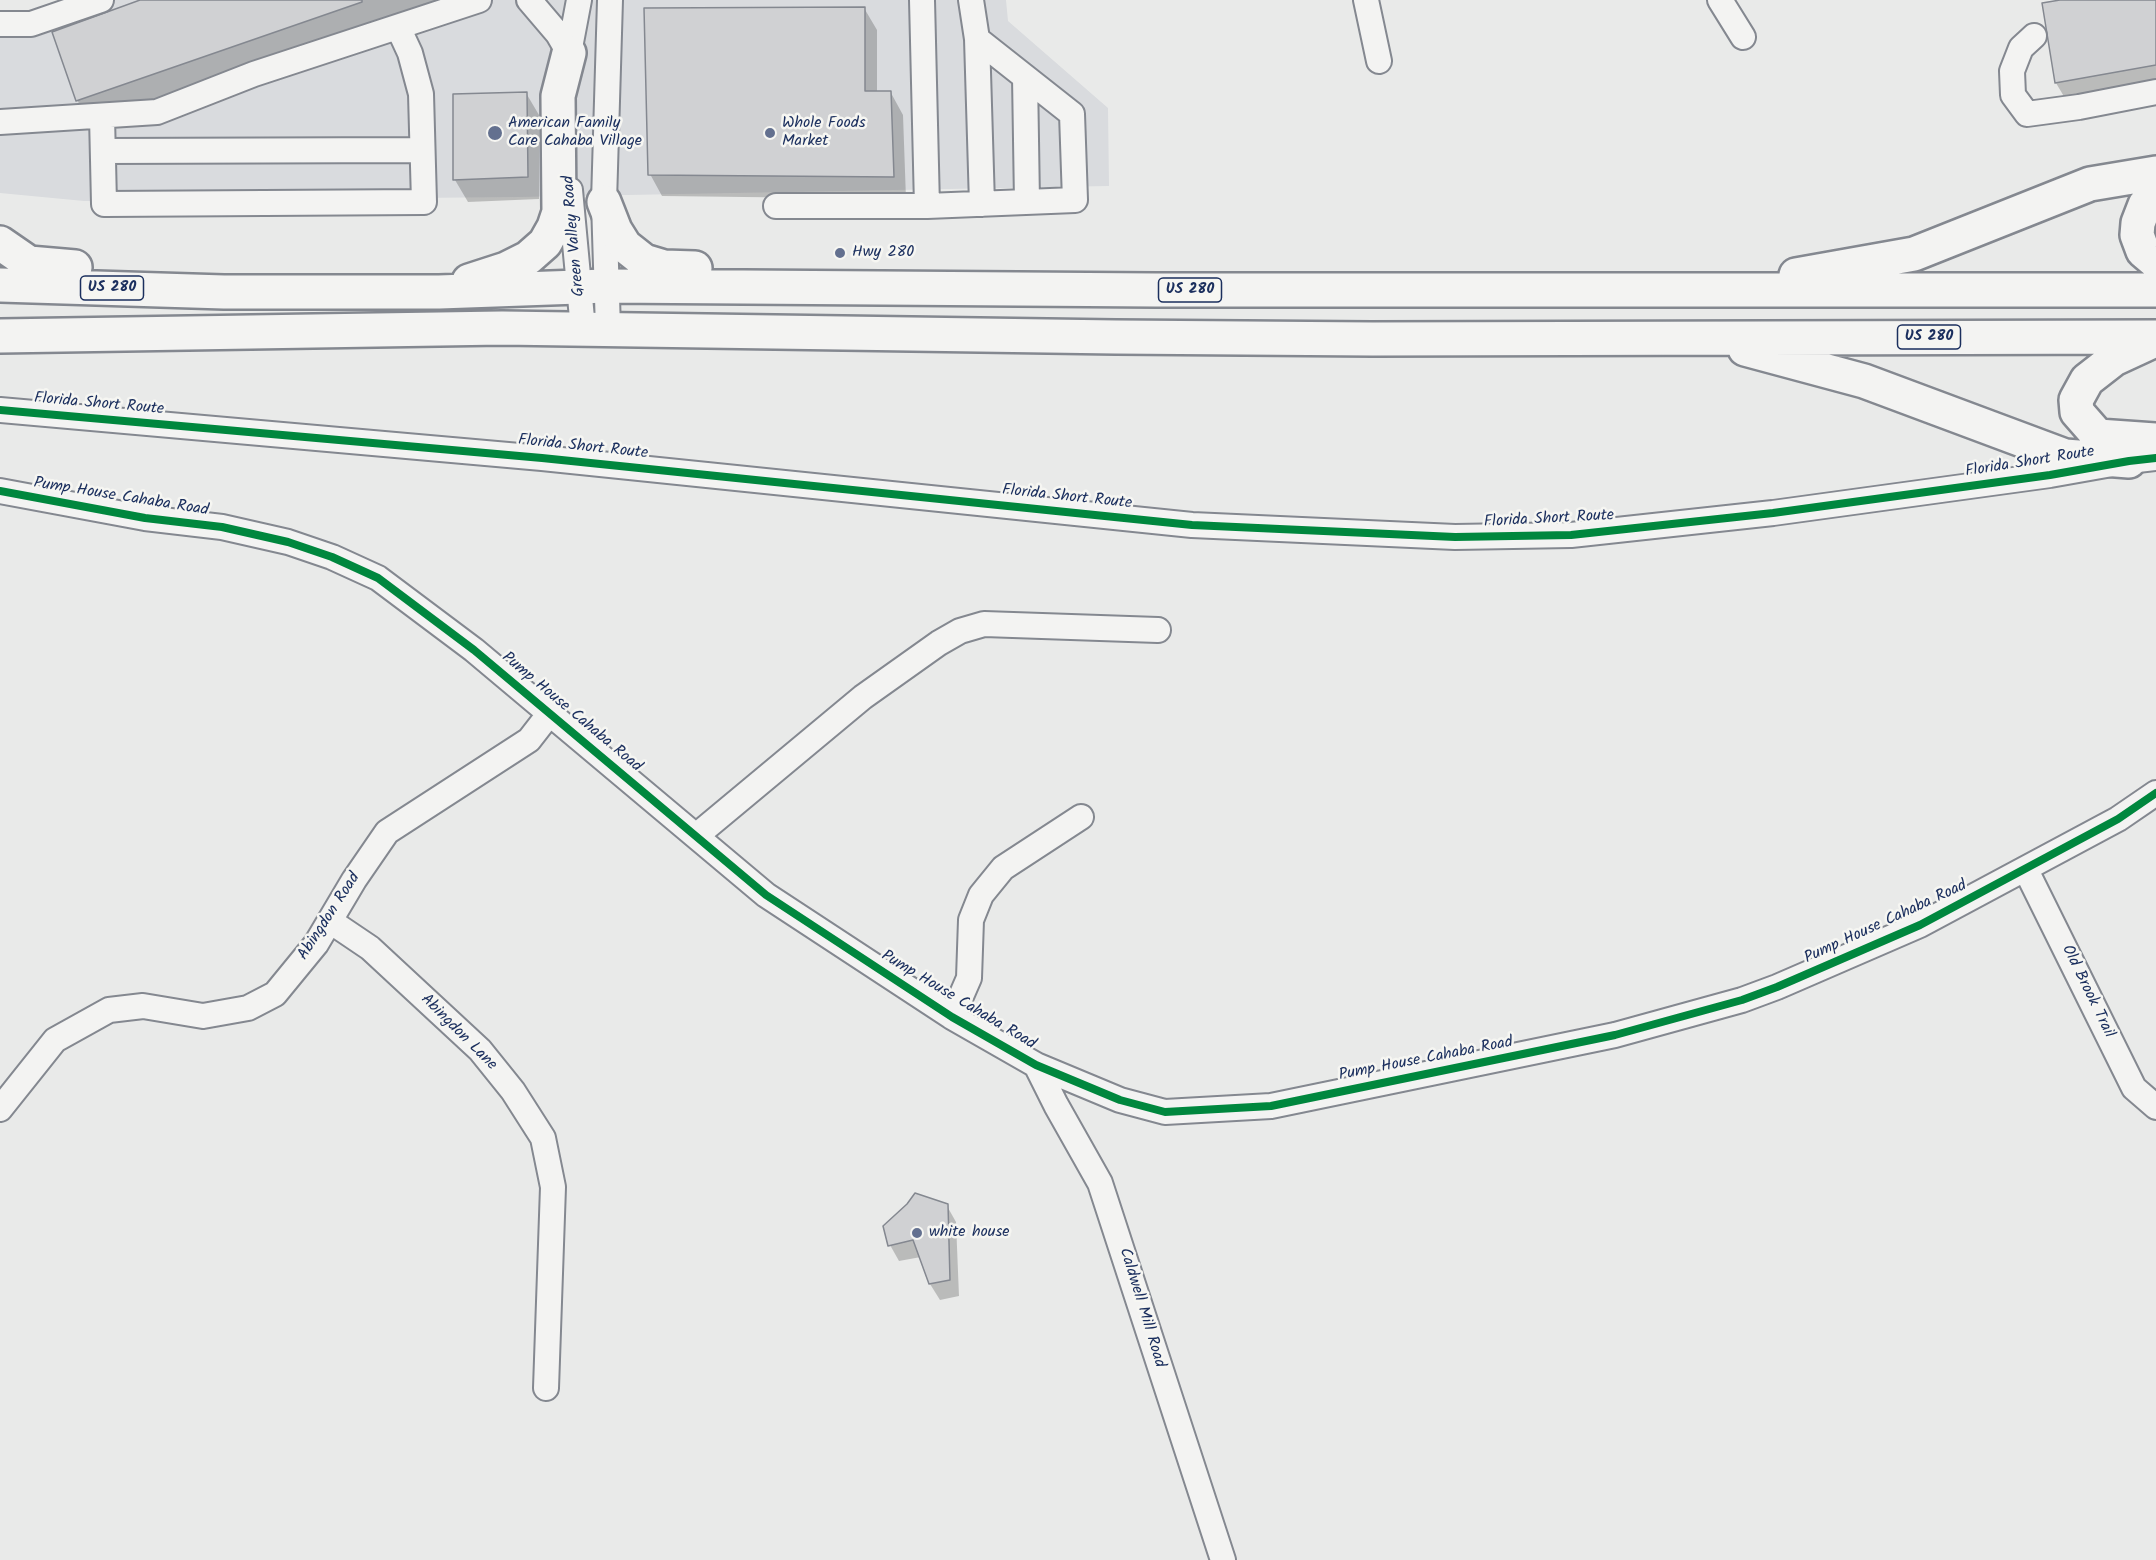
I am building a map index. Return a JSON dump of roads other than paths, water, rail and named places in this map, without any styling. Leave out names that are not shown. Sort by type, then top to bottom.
[{"type":"highway","points":[[440,291],[506,269],[528,258],[545,243],[554,227],[559,212],[558,96],[569,53]]},
{"type":"highway","points":[[1710,290],[1914,254],[2090,184],[2156,173]]},
{"type":"highway","points":[[2156,195],[2145,206],[2136,235],[2143,251],[2156,262]]},
{"type":"highway","points":[[604,202],[615,230],[625,246],[644,261],[664,267],[760,269],[787,288]]},
{"type":"highway","points":[[0,243],[29,263],[93,268],[132,289]]},
{"type":"highway","name":"US 280","points":[[0,285],[224,292],[440,291],[592,286],[2156,290]]},
{"type":"highway","name":"US 280","points":[[0,336],[502,327],[1128,337],[2156,338]]},
{"type":"highway","points":[[1702,338],[1864,381],[2065,456],[2143,459]]},
{"type":"highway","points":[[2156,338],[2114,359],[2087,380],[2076,400],[2077,412],[2098,436],[2156,440]]},
{"type":"street","points":[[0,24],[31,24],[101,0]]},
{"type":"street","points":[[0,122],[157,112],[254,74],[479,0]]},
{"type":"street","points":[[529,0],[558,34],[569,53]]},
{"type":"street","name":"Green Valley Road","points":[[579,0],[569,53],[570,196],[592,286],[595,329]]},
{"type":"street","name":"Green Valley Road","points":[[592,286],[604,202],[610,0]]},
{"type":"street","points":[[922,0],[927,206]]},
{"type":"street","points":[[971,0],[977,39],[982,204]]},
{"type":"street","points":[[1366,0],[1379,61]]},
{"type":"street","points":[[1720,0],[1743,38]]},
{"type":"street","points":[[0,9],[29,8],[42,11],[51,17]]},
{"type":"street","points":[[102,116],[104,204],[424,202],[421,94],[418,75],[398,27]]},
{"type":"street","points":[[2034,36],[2021,48],[2012,71],[2013,95],[2027,114],[2079,107],[2156,92]]},
{"type":"street","points":[[776,206],[927,206],[1075,200],[1072,114],[977,39]]},
{"type":"street","points":[[1025,77],[1027,202]]},
{"type":"street","points":[[103,150],[422,150]]},
{"type":"street","name":"Florida Short Route","points":[[0,410],[542,458],[1192,525],[1455,537],[1571,535],[1773,513],[2050,475],[2143,459]]},
{"type":"street","name":"Pump House Cahaba Road","points":[[0,491],[145,518],[222,527],[288,542],[332,557],[378,578],[474,650],[766,896],[952,1017],[1036,1065],[1120,1100],[1165,1112],[1271,1106],[1615,1035],[1742,1000],[1864,951],[1920,925],[2118,819],[2156,793]]},
{"type":"street","points":[[696,836],[863,697],[960,630],[984,624],[1158,630]]},
{"type":"street","name":"Abingdon Road","points":[[0,1108],[56,1040],[109,1010],[143,1006],[203,1016],[248,1008],[275,994],[316,944],[354,880],[387,832],[529,740],[550,713]]},
{"type":"street","points":[[952,1017],[969,978],[971,920],[981,895],[1003,868],[1081,818]]},
{"type":"street","name":"Old Brook Trail","points":[[2026,870],[2134,1088],[2156,1107]]},
{"type":"street","name":"Abingdon Lane","points":[[330,921],[370,948],[480,1050],[513,1091],[543,1138],[553,1187],[546,1388]]},
{"type":"street","name":"Caldwell Mill Road","points":[[1036,1065],[1100,1183],[1223,1560]]},
{"type":"place","name":"American Family Care Cahaba Village","points":[[495,133]]},
{"type":"place","name":"Whole Foods Market","points":[[770,133]]},
{"type":"place","name":"Hwy 280","points":[[840,253]]},
{"type":"place","name":"white house","points":[[917,1233]]}]
